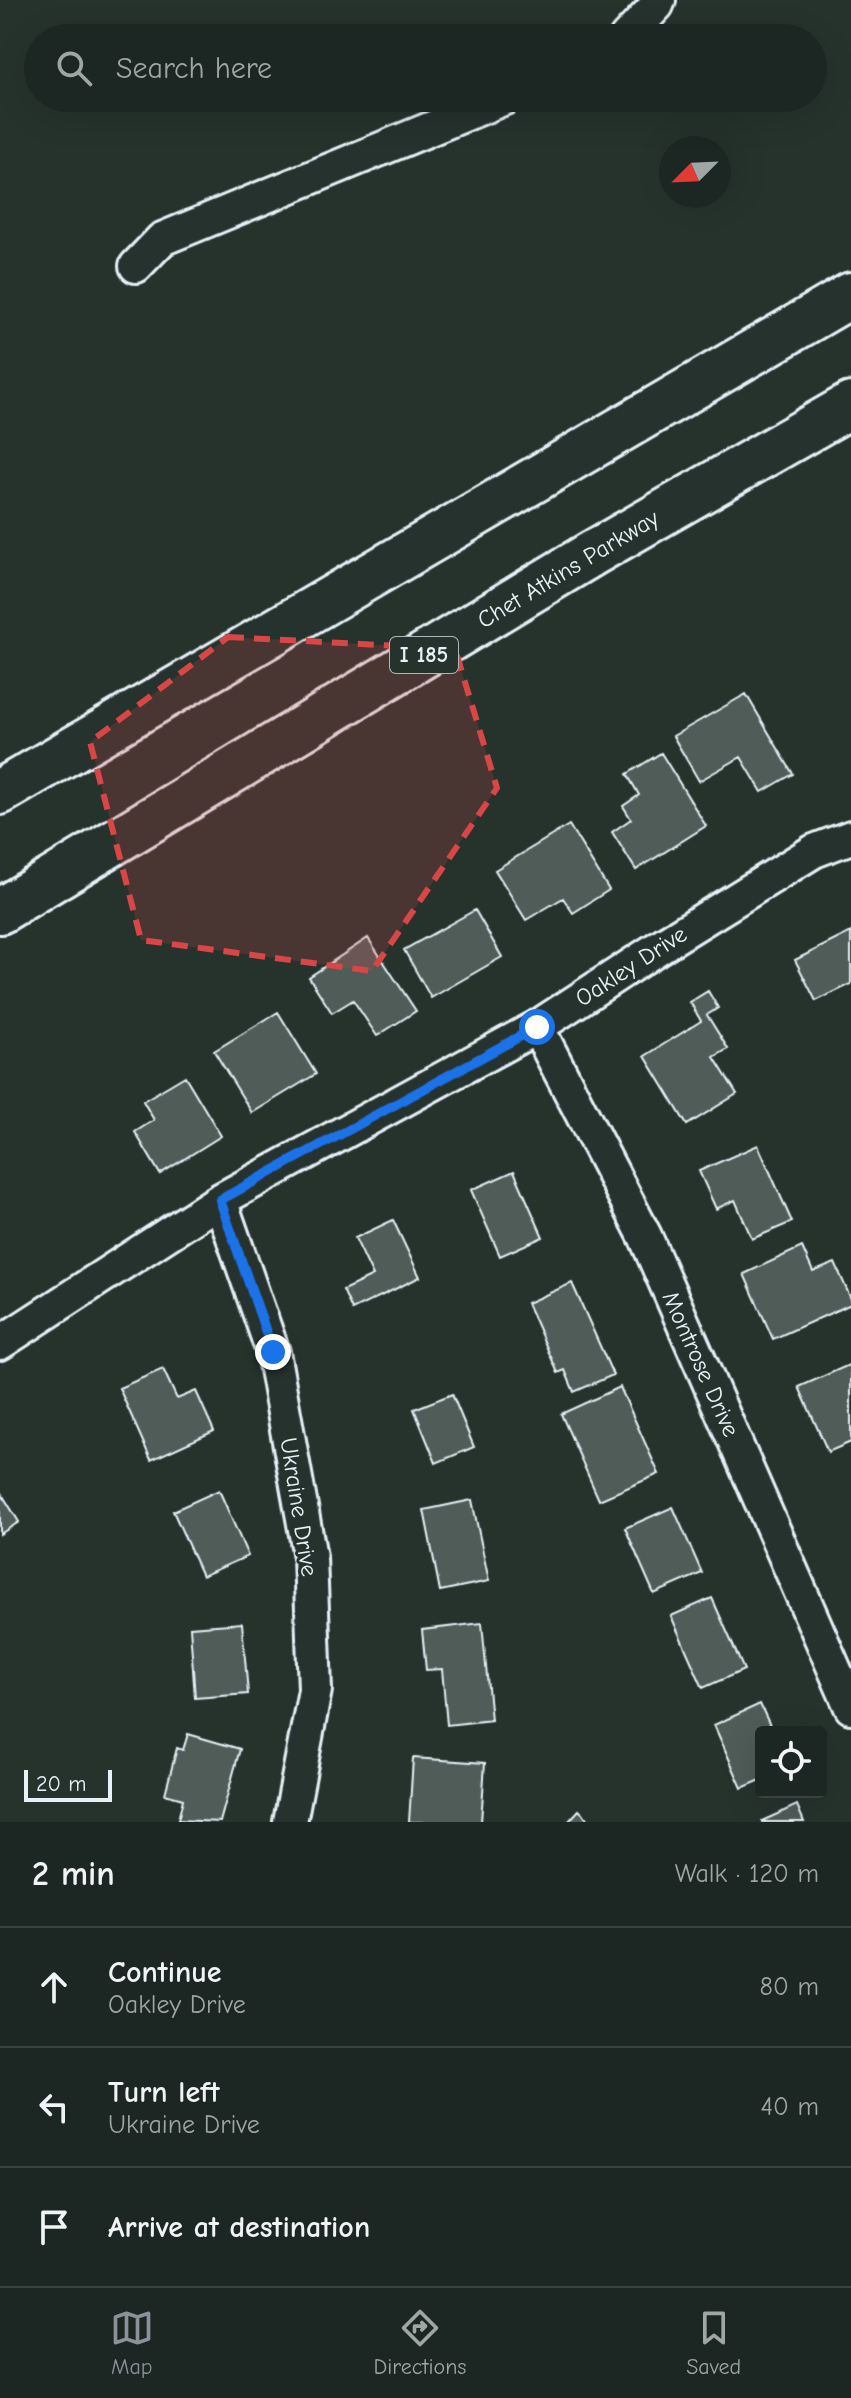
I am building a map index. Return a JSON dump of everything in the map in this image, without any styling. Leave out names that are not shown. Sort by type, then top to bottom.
[{"type":"highway","points":[[0,792],[851,295]]},
{"type":"highway","name":"Chet Atkins Parkway","points":[[0,911],[593,553],[851,405]]},
{"type":"street","points":[[639,24],[659,0]]},
{"type":"street","points":[[136,266],[162,239],[471,112]]},
{"type":"street","name":"Oakley Drive","points":[[0,1343],[220,1200],[537,1027],[814,851],[851,837]]},
{"type":"street","name":"Montrose Drive","points":[[537,1027],[645,1236],[851,1707]]},
{"type":"street","name":"Ukraine Drive","points":[[220,1200],[273,1352],[310,1557],[315,1690],[290,1822]]},
{"type":"highlighted area","points":[[228,637],[455,649],[497,788],[372,971],[141,940],[90,742]]},
{"type":"building","points":[[746,694],[793,774],[762,792],[741,757],[699,781],[673,736]]},
{"type":"building","points":[[661,753],[706,826],[636,870],[612,832],[631,819],[623,806],[639,795],[627,774]]},
{"type":"building","points":[[569,825],[609,890],[573,913],[563,898],[526,920],[495,870]]},
{"type":"building","points":[[475,910],[502,957],[431,998],[404,950]]},
{"type":"building","points":[[851,932],[851,984],[816,1001],[795,960]]},
{"type":"building","points":[[368,938],[416,1011],[377,1036],[353,1000],[332,1013],[309,977]]},
{"type":"building","points":[[708,991],[718,1008],[707,1015],[728,1049],[714,1057],[737,1094],[687,1125],[645,1056],[701,1021],[690,1002]]},
{"type":"building","points":[[278,1012],[316,1074],[252,1113],[214,1051]]},
{"type":"building","points":[[185,1076],[221,1136],[160,1174],[135,1132],[154,1120],[143,1101]]},
{"type":"building","points":[[758,1145],[792,1222],[752,1239],[735,1200],[716,1209],[699,1171]]},
{"type":"building","points":[[514,1171],[543,1237],[500,1256],[471,1190]]},
{"type":"building","points":[[393,1220],[420,1277],[352,1310],[343,1290],[373,1276],[355,1238]]},
{"type":"building","points":[[802,1247],[813,1272],[835,1263],[851,1304],[773,1339],[744,1274]]},
{"type":"building","points":[[572,1283],[613,1375],[574,1392],[565,1370],[558,1373],[527,1303]]},
{"type":"building","points":[[851,1364],[851,1442],[828,1452],[799,1387]]},
{"type":"building","points":[[163,1369],[177,1399],[196,1391],[214,1431],[151,1460],[119,1388]]},
{"type":"building","points":[[620,1387],[659,1474],[599,1500],[561,1414]]},
{"type":"building","points":[[452,1394],[474,1447],[436,1463],[414,1409]]},
{"type":"building","points":[[219,1490],[248,1556],[202,1576],[173,1511]]},
{"type":"building","points":[[0,1491],[19,1522],[0,1534]]},
{"type":"building","points":[[472,1500],[489,1581],[440,1591],[424,1510]]},
{"type":"building","points":[[673,1507],[702,1573],[654,1594],[625,1528]]},
{"type":"building","points":[[712,1598],[744,1670],[703,1688],[671,1616]]},
{"type":"building","points":[[242,1623],[248,1694],[195,1698],[190,1627]]},
{"type":"building","points":[[482,1623],[491,1720],[447,1725],[442,1669],[426,1670],[422,1630]]},
{"type":"building","points":[[760,1704],[770,1726],[755,1726],[755,1783],[742,1788],[714,1725]]},
{"type":"building","points":[[188,1734],[240,1749],[220,1822],[178,1820],[183,1799],[165,1794],[177,1748],[183,1750]]},
{"type":"building","points":[[413,1758],[485,1763],[481,1822],[409,1822]]},
{"type":"building","points":[[797,1805],[804,1822],[762,1822],[762,1821]]},
{"type":"building","points":[[579,1810],[591,1822],[568,1822]]},
{"type":"route","points":[[273,1352],[220,1200],[537,1027]]}]
